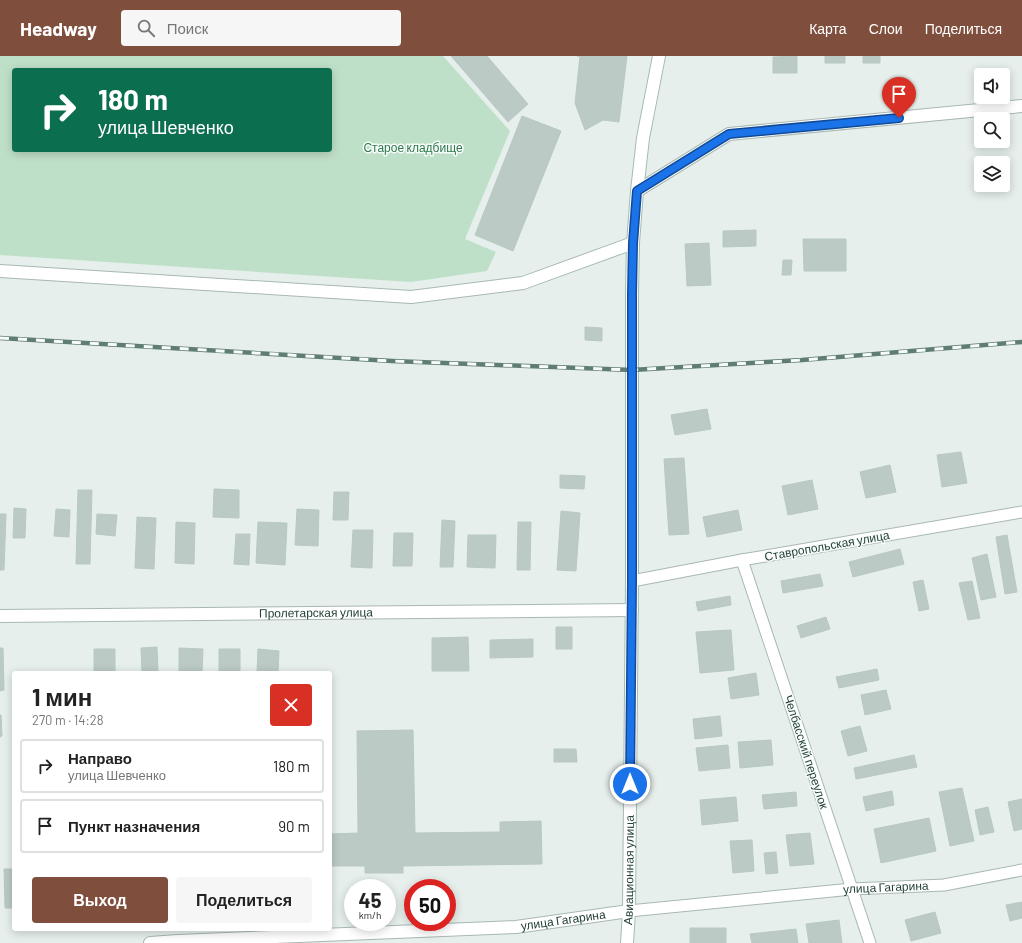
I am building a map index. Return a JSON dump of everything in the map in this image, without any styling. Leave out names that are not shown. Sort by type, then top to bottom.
[{"type":"street","name":"Авиационная улица","points":[[627,943],[629,911],[632,610],[633,243],[643,138],[659,56]]},
{"type":"street","points":[[637,191],[729,134],[1022,106]]},
{"type":"street","points":[[0,271],[411,297],[523,283],[633,243]]},
{"type":"street","name":"Пролетарская улица","points":[[0,616],[632,610]]},
{"type":"street","name":"улица Гагарина","points":[[150,943],[516,927],[629,911]]},
{"type":"lane","name":"Ставропольская улица","points":[[632,581],[742,560],[1022,512]]},
{"type":"lane","name":"Челбасский переулок","points":[[742,560],[870,943]]},
{"type":"lane","name":"улица Гагарина","points":[[629,911],[852,889],[944,885],[1022,870]]},
{"type":"green space","name":"Старое кладбище","points":[[0,56],[443,56],[510,131],[465,239],[496,252],[487,271],[411,282],[0,255]]},
{"type":"building","points":[[451,56],[487,56],[528,104],[508,122]]},
{"type":"building","points":[[580,56],[627,56],[619,122],[603,120],[585,130],[575,103]]},
{"type":"building","points":[[797,56],[797,73],[773,73],[773,57]]},
{"type":"building","points":[[825,56],[845,56],[845,63],[825,63]]},
{"type":"building","points":[[863,56],[880,56],[880,63],[863,63]]},
{"type":"building","points":[[522,116],[561,131],[513,251],[475,235]]},
{"type":"building","points":[[756,230],[756,246],[723,247],[723,231]]},
{"type":"building","points":[[803,239],[846,239],[846,271],[804,271]]},
{"type":"building","points":[[709,243],[711,285],[687,286],[685,244]]},
{"type":"building","points":[[783,260],[792,260],[791,275],[782,275]]},
{"type":"building","points":[[585,327],[602,328],[602,341],[585,340]]},
{"type":"building","points":[[707,409],[711,429],[675,435],[671,415]]},
{"type":"building","points":[[961,452],[967,483],[942,487],[937,455]]},
{"type":"building","points":[[684,458],[689,534],[669,535],[664,459]]},
{"type":"building","points":[[890,465],[896,492],[866,498],[860,472]]},
{"type":"building","points":[[560,475],[585,476],[584,489],[560,488]]},
{"type":"building","points":[[812,480],[818,509],[788,515],[782,486]]},
{"type":"building","points":[[214,489],[239,490],[239,518],[213,517]]},
{"type":"building","points":[[78,490],[92,490],[90,564],[76,564]]},
{"type":"building","points":[[334,492],[349,492],[348,520],[333,520]]},
{"type":"building","points":[[14,508],[26,509],[25,538],[13,538]]},
{"type":"building","points":[[56,509],[70,510],[69,537],[54,536]]},
{"type":"building","points":[[297,509],[319,510],[318,546],[295,545]]},
{"type":"building","points":[[738,510],[742,530],[707,537],[703,517]]},
{"type":"building","points":[[561,511],[580,513],[576,571],[557,570]]},
{"type":"building","points":[[0,514],[6,514],[4,570],[0,570]]},
{"type":"building","points":[[97,514],[117,515],[115,536],[96,534]]},
{"type":"building","points":[[137,517],[156,518],[154,569],[135,568]]},
{"type":"building","points":[[442,520],[455,521],[453,567],[440,567]]},
{"type":"building","points":[[176,522],[195,523],[194,564],[175,563]]},
{"type":"building","points":[[258,522],[287,523],[285,565],[256,563]]},
{"type":"building","points":[[518,522],[531,522],[530,570],[517,570]]},
{"type":"building","points":[[353,530],[373,530],[372,568],[351,567]]},
{"type":"building","points":[[394,533],[413,533],[412,566],[393,566]]},
{"type":"building","points":[[236,534],[250,534],[249,565],[234,564]]},
{"type":"building","points":[[468,535],[496,535],[495,568],[467,567]]},
{"type":"building","points":[[1007,535],[1017,592],[1005,594],[996,537]]},
{"type":"building","points":[[900,549],[904,564],[853,577],[849,562]]},
{"type":"building","points":[[987,554],[996,597],[981,600],[972,558]]},
{"type":"building","points":[[820,574],[823,586],[783,593],[781,581]]},
{"type":"building","points":[[923,580],[929,609],[919,611],[913,582]]},
{"type":"building","points":[[972,581],[980,618],[968,620],[959,583]]},
{"type":"building","points":[[730,596],[731,605],[698,611],[696,602]]},
{"type":"building","points":[[826,617],[830,629],[801,638],[797,626]]},
{"type":"building","points":[[556,627],[572,627],[572,649],[556,649]]},
{"type":"building","points":[[731,630],[734,670],[700,673],[696,632]]},
{"type":"building","points":[[468,637],[469,671],[432,671],[432,638]]},
{"type":"building","points":[[533,639],[533,657],[490,658],[490,640]]},
{"type":"building","points":[[157,647],[158,671],[142,671],[141,648]]},
{"type":"building","points":[[0,648],[3,648],[4,690],[0,691]]},
{"type":"building","points":[[179,648],[203,649],[202,671],[179,671]]},
{"type":"building","points":[[94,649],[115,649],[115,671],[94,671]]},
{"type":"building","points":[[219,649],[240,649],[240,671],[219,671]]},
{"type":"building","points":[[258,649],[279,651],[278,671],[257,671]]},
{"type":"building","points":[[877,669],[879,680],[839,688],[836,677]]},
{"type":"building","points":[[756,673],[759,695],[731,699],[728,678]]},
{"type":"building","points":[[886,690],[891,709],[865,715],[861,695]]},
{"type":"building","points":[[0,715],[2,736],[0,737]]},
{"type":"building","points":[[720,716],[722,736],[695,739],[693,719]]},
{"type":"building","points":[[860,726],[867,751],[848,756],[841,731]]},
{"type":"building","points":[[413,730],[415,833],[500,832],[500,822],[541,821],[542,864],[403,866],[403,873],[365,873],[365,866],[332,866],[332,834],[358,833],[357,731]]},
{"type":"building","points":[[771,740],[773,765],[740,768],[738,742]]},
{"type":"building","points":[[728,745],[730,768],[699,771],[696,748]]},
{"type":"building","points":[[554,749],[576,749],[577,762],[554,762]]},
{"type":"building","points":[[914,755],[917,767],[856,779],[854,768]]},
{"type":"building","points":[[962,788],[974,841],[950,846],[939,792]]},
{"type":"building","points":[[892,791],[894,805],[866,811],[863,797]]},
{"type":"building","points":[[796,792],[797,806],[764,809],[762,795]]},
{"type":"building","points":[[736,797],[738,821],[702,825],[700,800]]},
{"type":"building","points":[[1022,799],[1022,829],[1014,831],[1008,802]]},
{"type":"building","points":[[988,807],[994,832],[980,835],[975,810]]},
{"type":"building","points":[[929,818],[936,851],[881,863],[874,829]]},
{"type":"building","points":[[810,833],[814,864],[790,866],[786,835]]},
{"type":"building","points":[[752,840],[754,871],[733,873],[730,841]]},
{"type":"building","points":[[776,852],[778,873],[766,874],[764,853]]},
{"type":"building","points":[[4,869],[12,869],[12,908],[5,908]]},
{"type":"building","points":[[1022,902],[1022,918],[1010,921],[1006,905]]},
{"type":"building","points":[[935,912],[941,933],[911,941],[905,920]]},
{"type":"building","points":[[839,920],[842,943],[809,943],[806,924]]},
{"type":"building","points":[[690,928],[726,928],[726,943],[690,943]]},
{"type":"building","points":[[796,929],[798,943],[752,943],[750,934]]},
{"type":"railway","points":[[0,338],[392,361],[632,370],[802,360],[1022,342]]},
{"type":"route","points":[[630,784],[632,294],[633,243],[637,191],[729,134],[899,118]]}]
